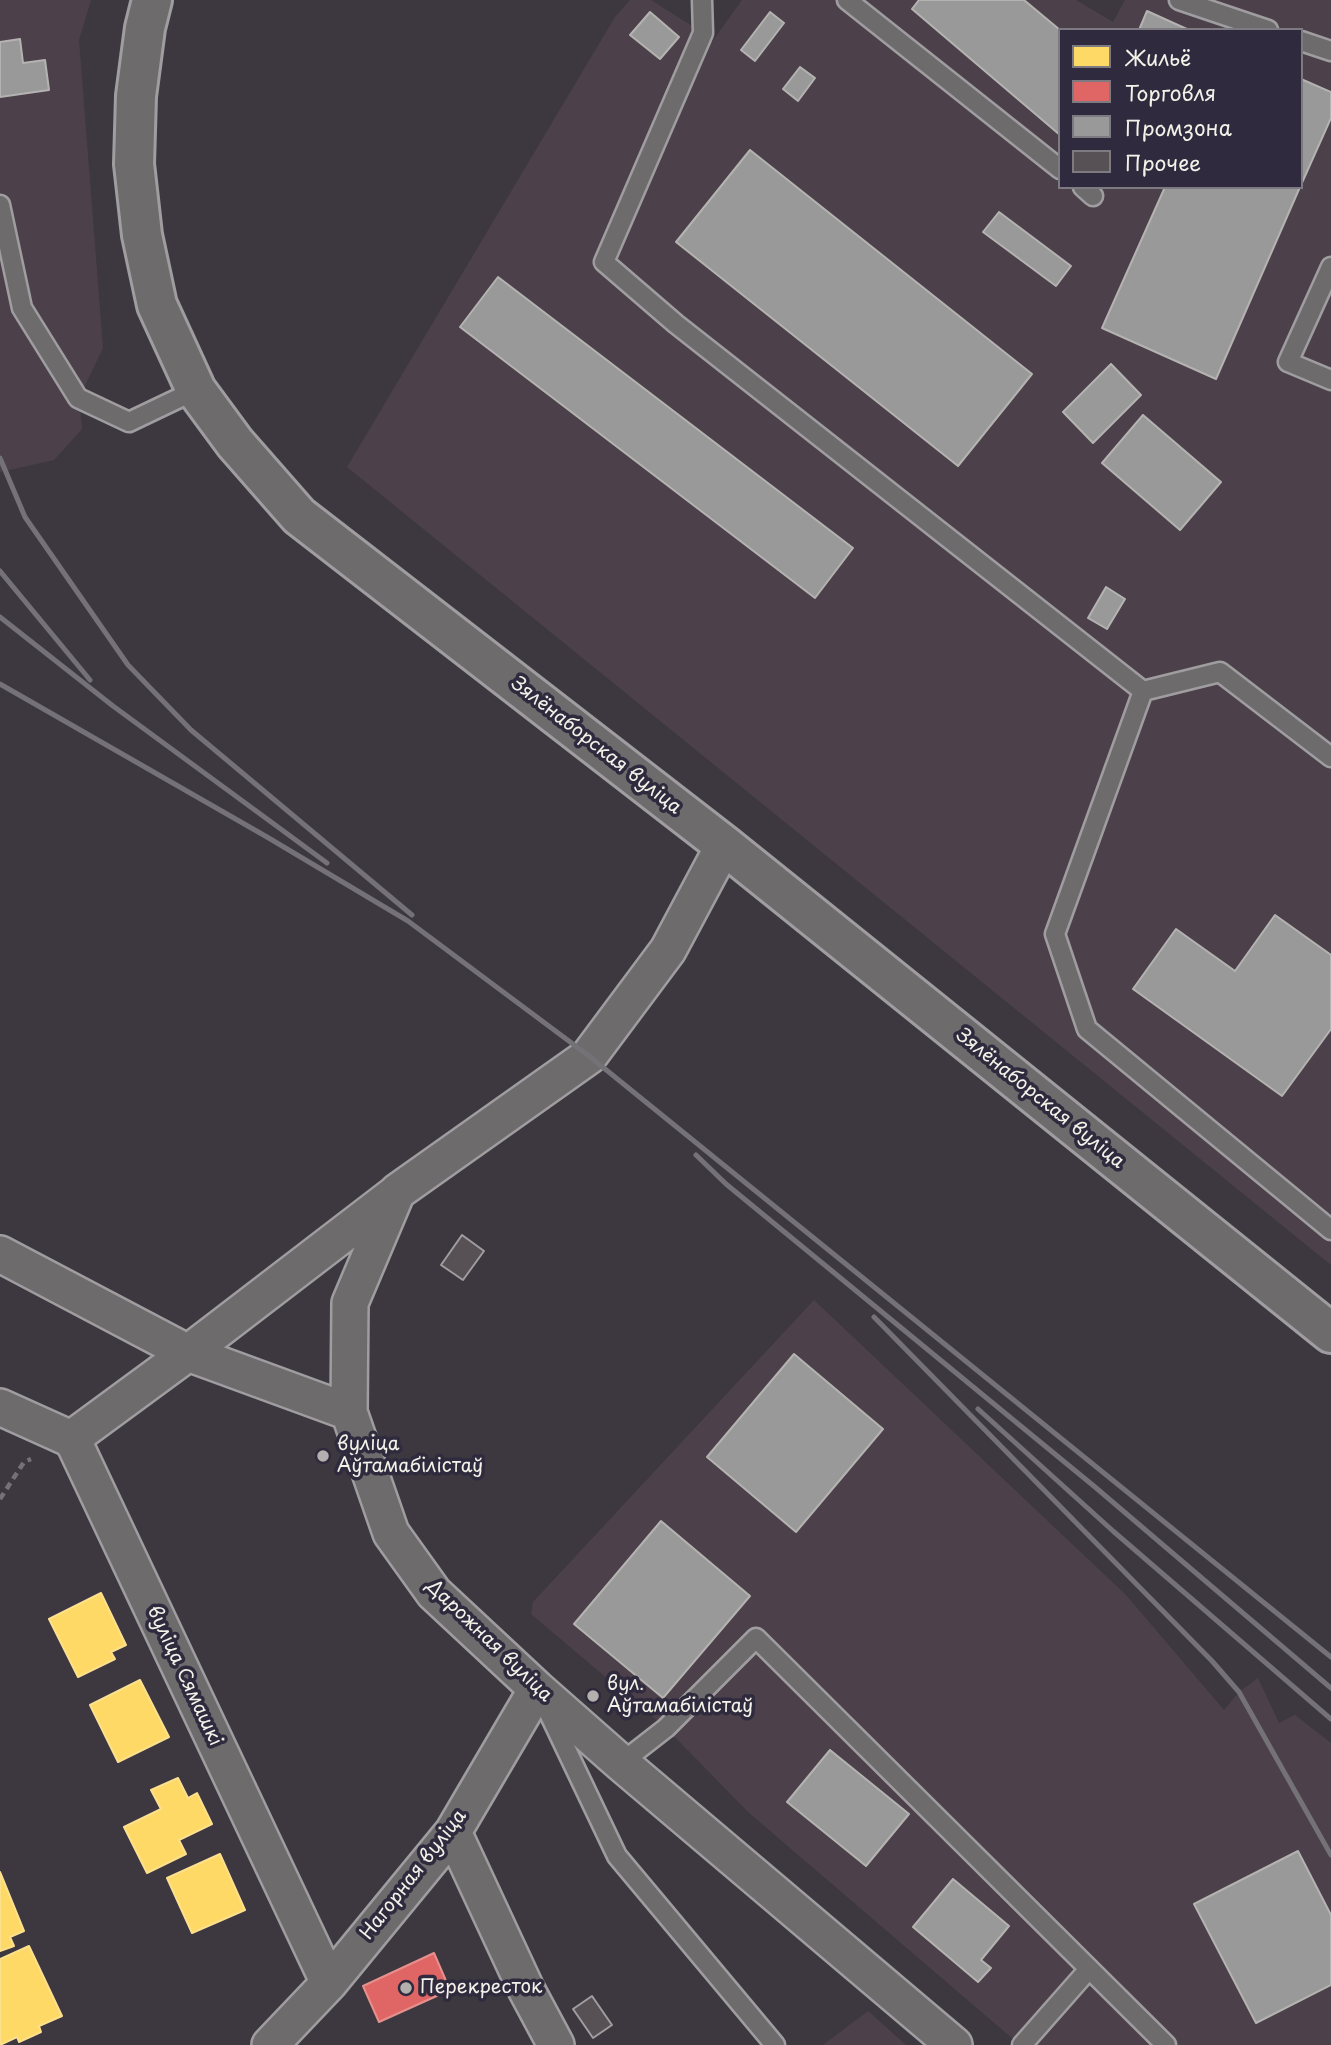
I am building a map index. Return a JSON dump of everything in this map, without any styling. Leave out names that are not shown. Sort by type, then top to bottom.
[{"type":"main road","name":"Зялёнаборская вуліца","points":[[152,0],[145,28],[136,96],[134,164],[142,235],[157,305],[196,390],[234,443],[299,516],[724,845],[1331,1333]]},
{"type":"street","points":[[0,1407],[71,1439],[188,1353],[397,1192],[589,1056],[668,950],[724,845]]},
{"type":"street","name":"Дарожная вуліца","points":[[397,1192],[350,1303],[349,1412],[391,1533],[434,1593],[537,1689],[954,2045]]},
{"type":"street","points":[[0,1254],[188,1353],[349,1412]]},
{"type":"street","name":"вуліца Сямашкі","points":[[71,1439],[329,1983]]},
{"type":"street","name":"Нагорная вуліца","points":[[270,2045],[329,1983],[453,1832],[537,1689]]},
{"type":"street","points":[[453,1832],[526,1989],[556,2045]]},
{"type":"lane","points":[[702,0],[704,33],[604,262],[676,324],[1143,691]]},
{"type":"lane","points":[[847,0],[1058,167]]},
{"type":"lane","points":[[1179,0],[1262,28]]},
{"type":"lane","points":[[1303,42],[1331,51]]},
{"type":"lane","points":[[0,205],[22,308],[78,398],[129,422],[196,390]]},
{"type":"lane","points":[[1331,267],[1288,362],[1331,380]]},
{"type":"lane","points":[[1143,691],[1220,672],[1331,757]]},
{"type":"lane","points":[[1143,691],[1055,934],[1087,1030],[1331,1230]]},
{"type":"lane","points":[[621,1763],[666,1728],[756,1637],[1166,2045]]},
{"type":"lane","points":[[537,1689],[617,1856],[775,2045]]},
{"type":"lane","points":[[1022,2045],[1089,1969]]},
{"type":"path","points":[[0,1499],[24,1462],[71,1439]]},
{"type":"shaded area","points":[[0,0],[91,0],[79,40],[103,348],[79,398],[82,429],[54,460],[0,472]]},
{"type":"shaded area","points":[[630,0],[651,0],[703,33],[712,42],[742,0],[1076,0],[1113,22],[1125,0],[1331,0],[1331,1265],[347,467],[615,17]]},
{"type":"shaded area","points":[[814,1300],[1126,1595],[1224,1710],[1239,1692],[1258,1678],[1279,1723],[1295,1715],[1331,1743],[1331,2045],[1020,2045],[748,1812],[666,1728],[531,1614],[533,1602]]},
{"type":"shaded area","points":[[868,2011],[906,2045],[823,2045]]},
{"type":"building: Жильё","points":[[101,1593],[126,1645],[111,1652],[115,1659],[78,1677],[49,1619]]},
{"type":"building: Жильё","points":[[140,1680],[169,1737],[118,1762],[90,1705]]},
{"type":"building: Жильё","points":[[178,1778],[188,1798],[197,1793],[212,1824],[179,1840],[186,1854],[147,1873],[124,1827],[161,1809],[151,1790]]},
{"type":"building: Жильё","points":[[220,1854],[245,1910],[192,1933],[167,1878]]},
{"type":"building: Жильё","points":[[0,1872],[24,1931],[10,1937],[14,1946],[0,1951]]},
{"type":"building: Жильё","points":[[29,1946],[62,2016],[39,2026],[41,2032],[19,2042],[17,2037],[0,2045],[0,1959]]},
{"type":"building: Торговля","name":"Перекресток","points":[[434,1953],[450,1990],[379,2022],[363,1986]]},
{"type":"building: Промзона","points":[[919,0],[1024,0],[1058,28],[1058,133],[912,9]]},
{"type":"building: Промзона","points":[[1147,11],[1185,28],[1140,28]]},
{"type":"building: Промзона","points":[[650,12],[679,37],[660,59],[630,35]]},
{"type":"building: Промзона","points":[[770,12],[784,23],[755,61],[741,50]]},
{"type":"building: Промзона","points":[[20,39],[23,63],[45,60],[49,90],[0,97],[0,42]]},
{"type":"building: Промзона","points":[[800,67],[815,78],[798,101],[783,89]]},
{"type":"building: Промзона","points":[[1303,80],[1331,92],[1331,118],[1303,181]]},
{"type":"building: Промзона","points":[[750,150],[1032,374],[958,466],[676,242]]},
{"type":"building: Промзона","points":[[1164,189],[1299,189],[1216,379],[1102,328]]},
{"type":"building: Промзона","points":[[999,212],[1071,266],[1056,286],[983,232]]},
{"type":"building: Промзона","points":[[498,277],[853,548],[815,598],[460,327]]},
{"type":"building: Промзона","points":[[1111,364],[1141,395],[1093,443],[1063,412]]},
{"type":"building: Промзона","points":[[1143,415],[1221,482],[1180,530],[1102,463]]},
{"type":"building: Промзона","points":[[1106,587],[1125,599],[1107,629],[1088,618]]},
{"type":"building: Промзона","points":[[1275,915],[1331,955],[1331,1029],[1282,1096],[1133,989],[1176,929],[1235,971]]},
{"type":"building: Промзона","points":[[794,1354],[883,1429],[796,1532],[707,1457]]},
{"type":"building: Промзона","points":[[661,1521],[750,1596],[663,1698],[574,1624]]},
{"type":"building: Промзона","points":[[830,1750],[909,1814],[866,1866],[787,1802]]},
{"type":"building: Промзона","points":[[1298,1851],[1331,1915],[1331,1985],[1256,2023],[1194,1904]]},
{"type":"building: Промзона","points":[[953,1879],[1009,1926],[981,1960],[991,1968],[978,1982],[913,1927]]},
{"type":"building: Прочее","points":[[462,1235],[484,1251],[463,1280],[441,1265]]},
{"type":"building: Прочее","points":[[592,1996],[612,2025],[593,2038],[573,2009]]},
{"type":"railway","points":[[0,458],[25,517],[128,665],[191,730],[412,915]]},
{"type":"railway","points":[[0,571],[90,680]]},
{"type":"railway","points":[[0,617],[113,706],[327,863]]},
{"type":"railway","points":[[0,684],[408,921],[589,1056],[1331,1657]]},
{"type":"railway","points":[[696,1155],[726,1184],[1095,1487],[1331,1688]]},
{"type":"railway","points":[[874,1317],[1212,1661],[1239,1692],[1331,1855]]},
{"type":"railway","points":[[978,1409],[1113,1531],[1331,1719]]},
{"type":"place","name":"вуліца Аўтамабілістаў","points":[[323,1456]]},
{"type":"place","name":"вул. Аўтамабілістаў","points":[[593,1696]]},
{"type":"place","name":"Перекресток","points":[[406,1988]]}]
